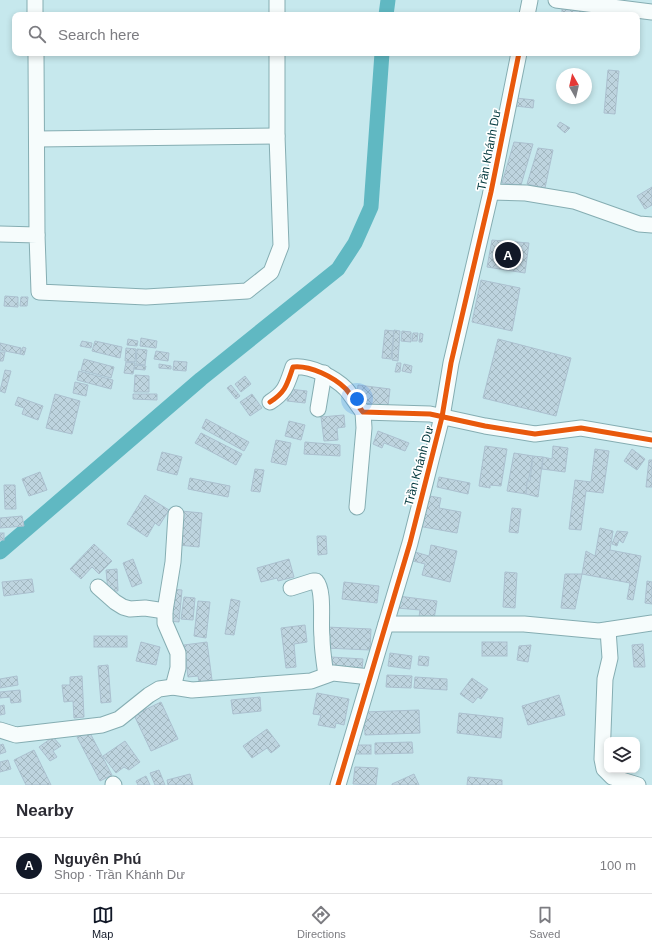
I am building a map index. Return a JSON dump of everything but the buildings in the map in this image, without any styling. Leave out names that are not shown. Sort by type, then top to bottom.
[{"type":"street","points":[[35,0],[35,12]]},
{"type":"street","points":[[277,0],[277,12]]},
{"type":"street","points":[[528,12],[530,0]]},
{"type":"street","points":[[556,0],[652,12]]},
{"type":"street","points":[[36,56],[37,235],[39,292],[146,297],[247,291],[271,272],[281,246],[277,136],[277,56]]},
{"type":"street","name":"Trần Khánh Dư","points":[[338,785],[410,543],[442,417],[451,363],[491,192],[518,56]]},
{"type":"street","points":[[37,139],[277,136]]},
{"type":"street","points":[[491,192],[526,193],[574,201],[639,224],[652,225]]},
{"type":"street","points":[[0,234],[37,235]]},
{"type":"street","points":[[270,402],[280,396],[286,388],[293,367],[300,366],[324,373],[346,389],[363,412],[364,428],[357,507]]},
{"type":"street","points":[[318,409],[324,373]]},
{"type":"street","points":[[363,412],[430,414],[535,434],[581,428],[652,440]]},
{"type":"street","points":[[173,687],[178,668],[178,653],[166,623],[165,611],[173,562],[176,514]]},
{"type":"street","points":[[291,588],[313,581],[316,581],[319,585],[321,595],[322,636],[326,675]]},
{"type":"street","points":[[98,587],[114,602],[122,607],[130,609],[144,608],[165,611]]},
{"type":"street","points":[[386,624],[524,624],[600,631],[652,623]]},
{"type":"street","points":[[608,630],[610,658],[604,679],[602,759],[604,769],[612,777],[638,785]]},
{"type":"street","points":[[0,730],[16,735],[102,725],[119,719],[159,689],[173,687],[192,690],[311,681],[333,673],[370,677]]},
{"type":"waterway","points":[[386,12],[388,0]]},
{"type":"waterway","points":[[0,552],[201,379],[338,269],[355,243],[371,207],[382,56]]},
{"type":"cycle path","points":[[338,785],[410,543],[442,417],[451,363],[491,192],[518,56]]},
{"type":"cycle path","points":[[270,402],[283,391],[293,367],[300,367],[314,370],[335,380],[346,389],[363,412],[430,414],[485,426],[535,434],[581,428],[652,440]]},
{"type":"place","name":"Nguyên Phú","points":[[508,255]]}]
